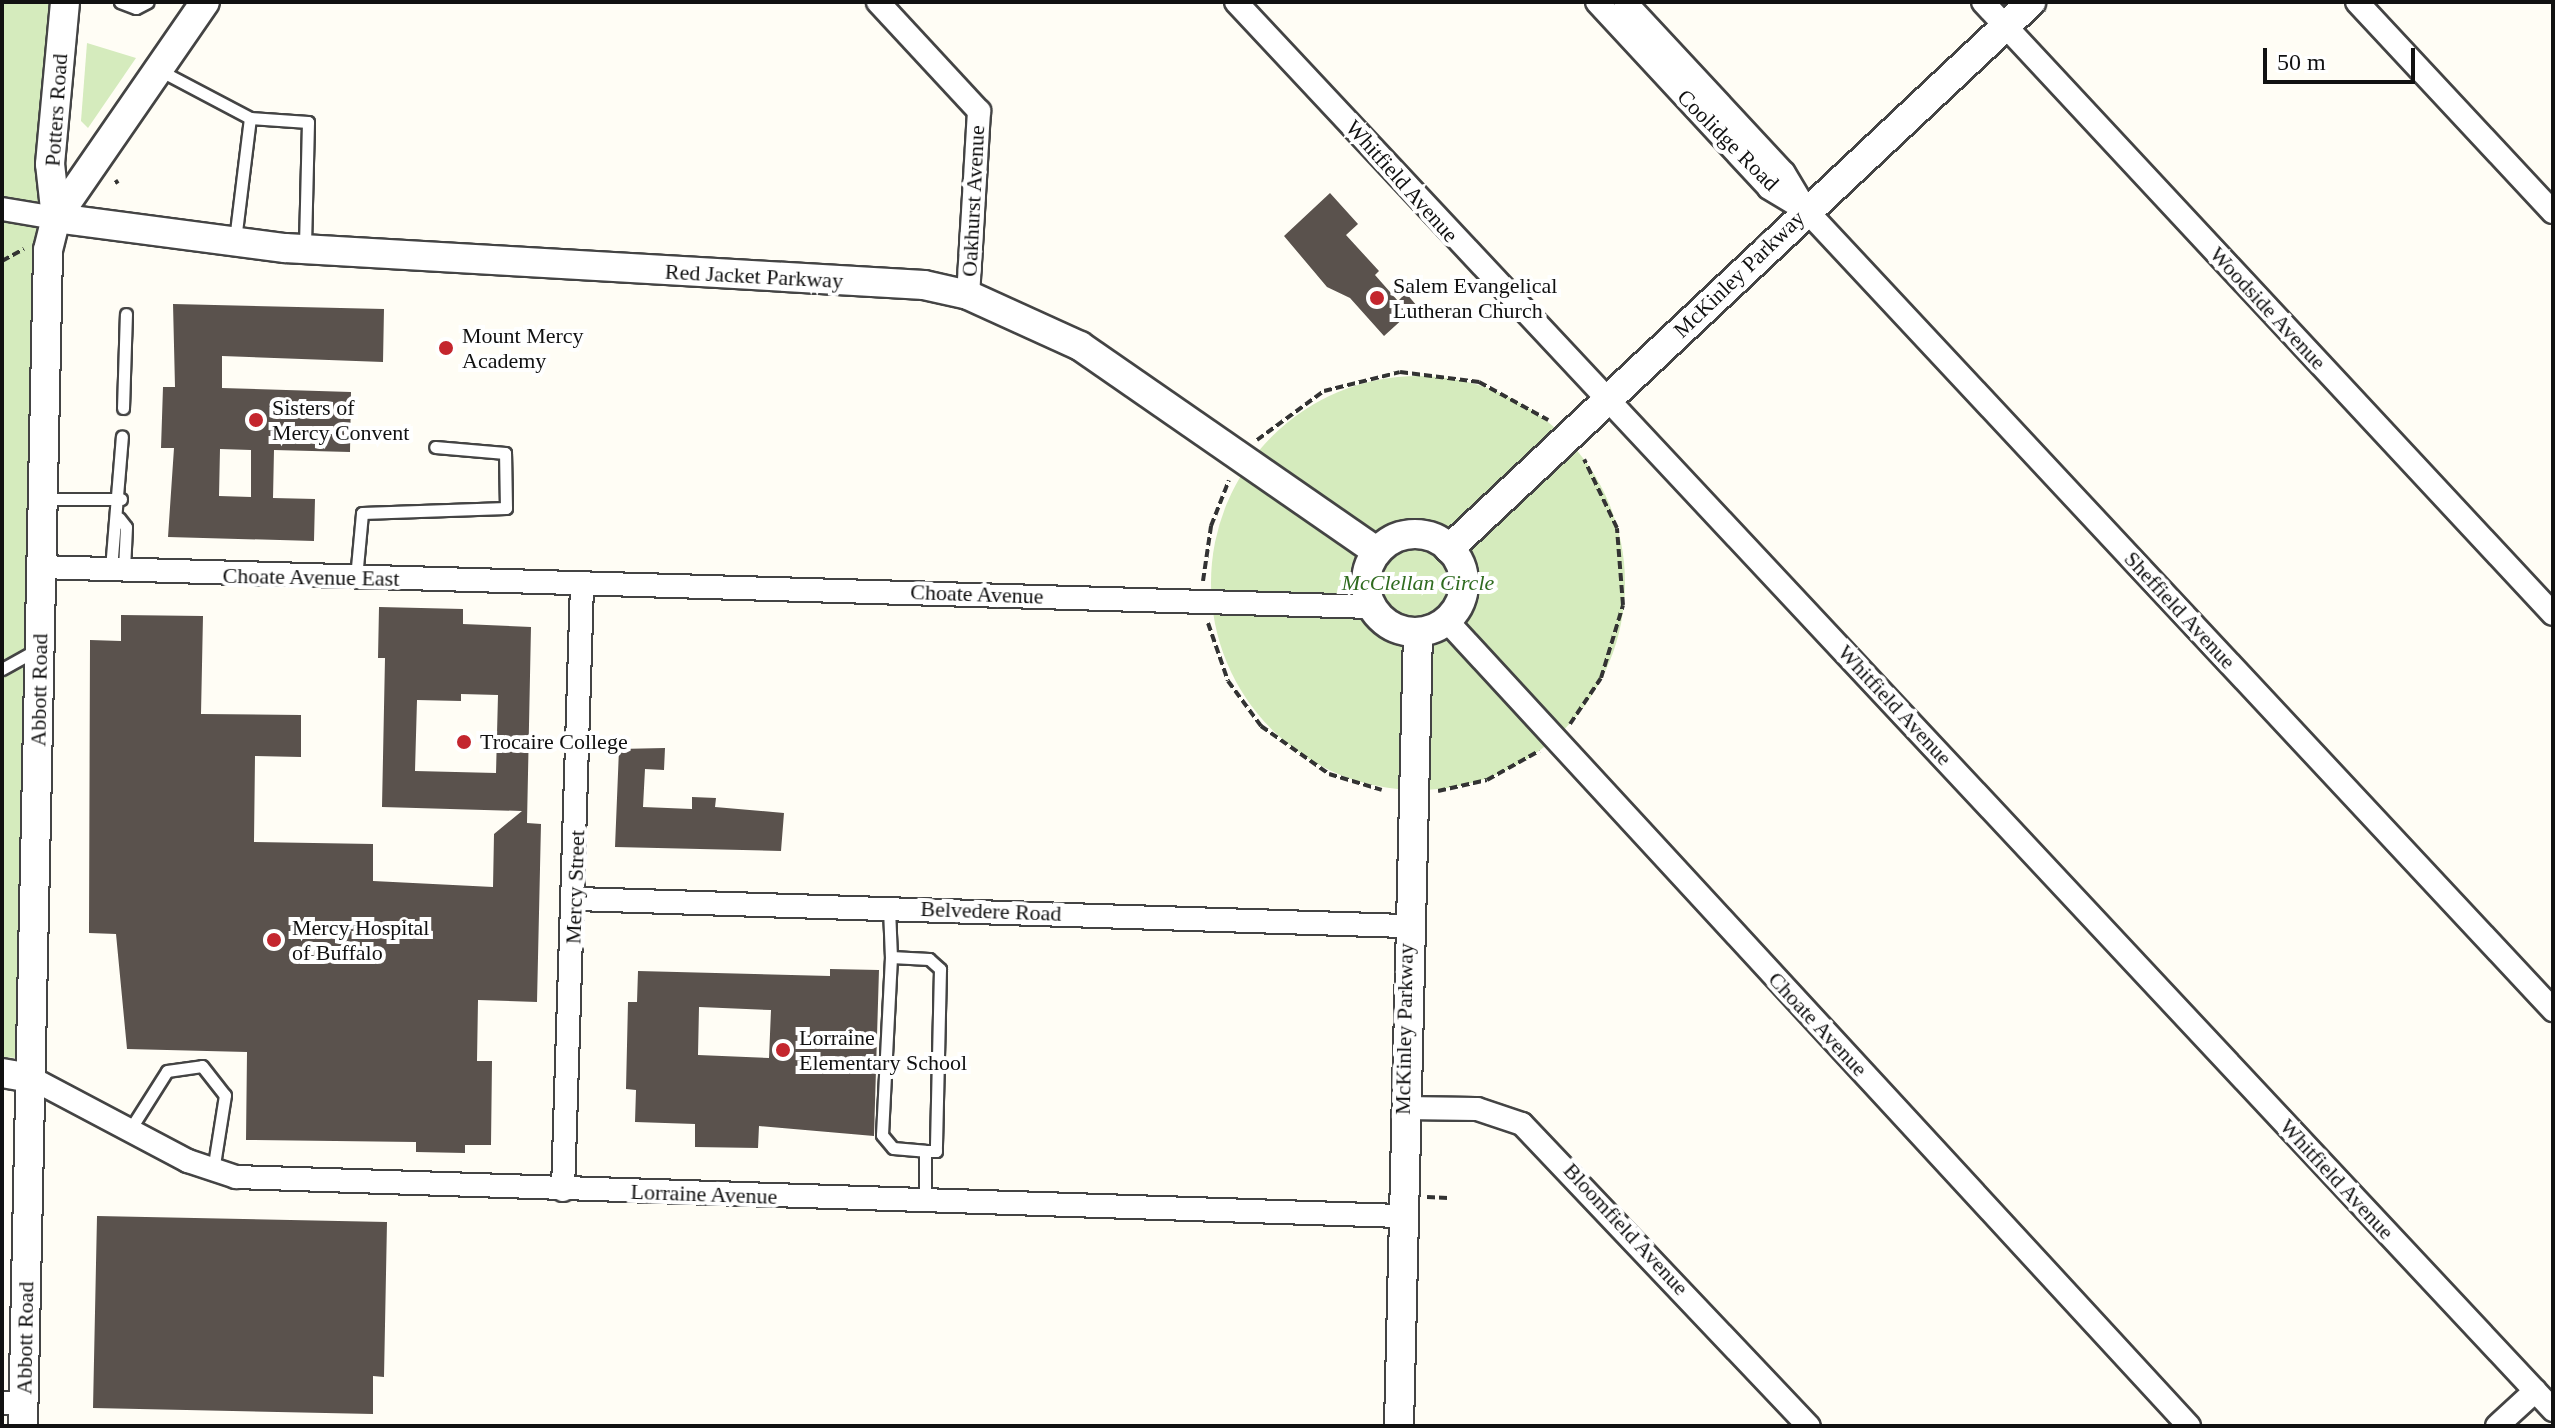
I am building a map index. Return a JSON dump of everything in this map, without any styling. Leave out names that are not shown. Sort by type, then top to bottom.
[{"type":"street","name":"Potters Road","points":[[56,218],[50,164],[65,2]]},
{"type":"street","name":"Abbott Road","points":[[16,1411],[31,1078],[48,250],[56,218],[161,71],[205,2]]},
{"type":"street","name":"Oakhurst Avenue","points":[[878,2],[979,111],[968,295]]},
{"type":"street","name":"Whitfield Avenue","points":[[1236,2],[2553,1410]]},
{"type":"street","name":"Coolidge Road","points":[[1597,2],[1769,188],[1806,210]]},
{"type":"street","name":"Coolidge Road","points":[[1625,2],[1784,173],[1806,210]]},
{"type":"street","name":"Woodside Avenue","points":[[1983,2],[2553,614]]},
{"type":"street","name":"McKinley Parkway","points":[[1449,549],[1806,210],[2031,2]]},
{"type":"street","points":[[2357,2],[2553,212]]},
{"type":"street","points":[[2,209],[56,218]]},
{"type":"street","name":"Sheffield Avenue","points":[[1806,210],[2553,1010]]},
{"type":"street","name":"Red Jacket Parkway","points":[[56,218],[305,249],[924,285],[968,295],[1080,346],[1377,552]]},
{"type":"street","points":[[1410,534],[1449,549],[1464,585],[1447,621],[1418,632],[1388,624],[1372,607],[1366,576],[1377,552],[1410,534]]},
{"type":"street","name":"Choate Avenue East","points":[[40,567],[582,584]]},
{"type":"street","name":"Choate Avenue","points":[[582,584],[1372,607]]},
{"type":"street","name":"Mercy Street","points":[[563,1190],[577,899],[582,584]]},
{"type":"street","name":"Choate Avenue","points":[[1447,621],[2189,1426]]},
{"type":"street","name":"McKinley Parkway","points":[[1399,1426],[1406,926],[1418,632]]},
{"type":"street","name":"Belvedere Road","points":[[577,899],[1406,926]]},
{"type":"street","points":[[2,1073],[31,1078]]},
{"type":"street","name":"Lorraine Avenue","points":[[31,1078],[213,1171],[302,1183],[1402,1216]]},
{"type":"street","name":"Bloomfield Avenue","points":[[1404,1108],[1477,1109],[1522,1124],[1809,1426]]},
{"type":"street","points":[[2497,1426],[2535,1391]]},
{"type":"lane","points":[[120,2],[136,8],[148,2]]},
{"type":"lane","points":[[161,71],[250,118],[308,122],[305,249]]},
{"type":"lane","points":[[235,241],[250,118]]},
{"type":"lane","points":[[123,408],[126,314]]},
{"type":"lane","points":[[118,569],[126,527],[119,518],[122,436]]},
{"type":"lane","points":[[356,578],[362,513],[506,508],[505,453],[435,447]]},
{"type":"lane","points":[[43,499],[121,499]]},
{"type":"lane","points":[[2,669],[40,648]]},
{"type":"lane","points":[[889,908],[891,957],[882,1135],[893,1148],[936,1151],[940,969],[929,959],[891,957]]},
{"type":"lane","points":[[131,1128],[167,1071],[202,1066],[225,1095],[213,1171]]},
{"type":"lane","points":[[925,1151],[925,1200]]},
{"type":"path","points":[[2,261],[21,246]]},
{"type":"path","points":[[1255,442],[1324,391],[1400,372],[1479,382],[1548,420]]},
{"type":"path","points":[[1560,734],[1601,678],[1623,605],[1617,528],[1584,459]]},
{"type":"path","points":[[1204,593],[1211,526],[1229,480]]},
{"type":"path","points":[[1207,618],[1228,681],[1261,726],[1329,774],[1382,790]]},
{"type":"path","points":[[1423,792],[1487,780],[1539,751]]},
{"type":"path","points":[[1426,1197],[1448,1198]]},
{"type":"green space","points":[[2,2],[60,2],[17,1058],[2,1057]]},
{"type":"green space","points":[[87,43],[136,58],[88,128],[81,121]]},
{"type":"green space","name":"McClellan Circle","points":[[1418,376],[1458,380],[1497,391],[1533,411],[1565,436],[1590,468],[1610,504],[1621,543],[1625,583],[1621,623],[1610,662],[1590,698],[1565,730],[1533,755],[1497,775],[1458,786],[1418,790],[1378,786],[1339,775],[1303,755],[1271,730],[1246,698],[1226,662],[1215,623],[1211,583],[1215,543],[1226,504],[1246,468],[1271,436],[1303,411],[1339,391],[1378,380]]},
{"type":"building","points":[[1330,193],[1358,224],[1346,235],[1379,271],[1375,275],[1398,301],[1406,293],[1417,306],[1384,336],[1350,298],[1327,287],[1284,236]]},
{"type":"building","name":"Sisters of Mercy Convent","points":[[173,304],[384,309],[383,362],[222,356],[222,388],[351,392],[350,452],[274,450],[273,498],[315,499],[314,541],[168,537],[174,448],[161,448],[163,387],[175,387]],"holes":[[[220,449],[251,450],[251,497],[219,496]]]},
{"type":"building","points":[[379,607],[463,609],[463,624],[531,627],[527,823],[541,824],[537,1002],[478,1000],[477,1061],[492,1061],[491,1145],[465,1145],[465,1153],[416,1152],[416,1142],[246,1140],[247,1052],[127,1049],[116,934],[89,933],[90,640],[121,641],[121,615],[203,616],[201,714],[301,715],[301,757],[255,756],[254,842],[373,844],[373,881],[493,887],[494,834],[522,811],[382,807],[385,658],[378,658]],"holes":[[[461,694],[498,695],[496,773],[415,771],[417,700],[461,701]]]},
{"type":"building","points":[[665,748],[664,770],[645,769],[643,807],[692,809],[692,797],[716,798],[715,807],[784,813],[781,851],[615,847],[619,749]]},
{"type":"building","points":[[830,969],[879,970],[874,1136],[759,1126],[758,1148],[695,1147],[695,1124],[635,1122],[636,1090],[626,1089],[628,1002],[637,1002],[638,971],[830,976]],"holes":[[[699,1007],[771,1010],[769,1058],[698,1055]]]},
{"type":"building","points":[[97,1216],[387,1222],[384,1377],[373,1376],[373,1414],[93,1408]]},
{"type":"place","name":"Salem Evangelical Lutheran Church","points":[[1377,298]]},
{"type":"place","name":"Mount Mercy Academy","points":[[446,348]]},
{"type":"place","name":"Sisters of Mercy Convent","points":[[256,420]]},
{"type":"place","name":"Trocaire College","points":[[464,742]]},
{"type":"place","name":"Mercy Hospital of Buffalo","points":[[274,940]]},
{"type":"place","name":"Lorraine Elementary School","points":[[783,1050]]}]
